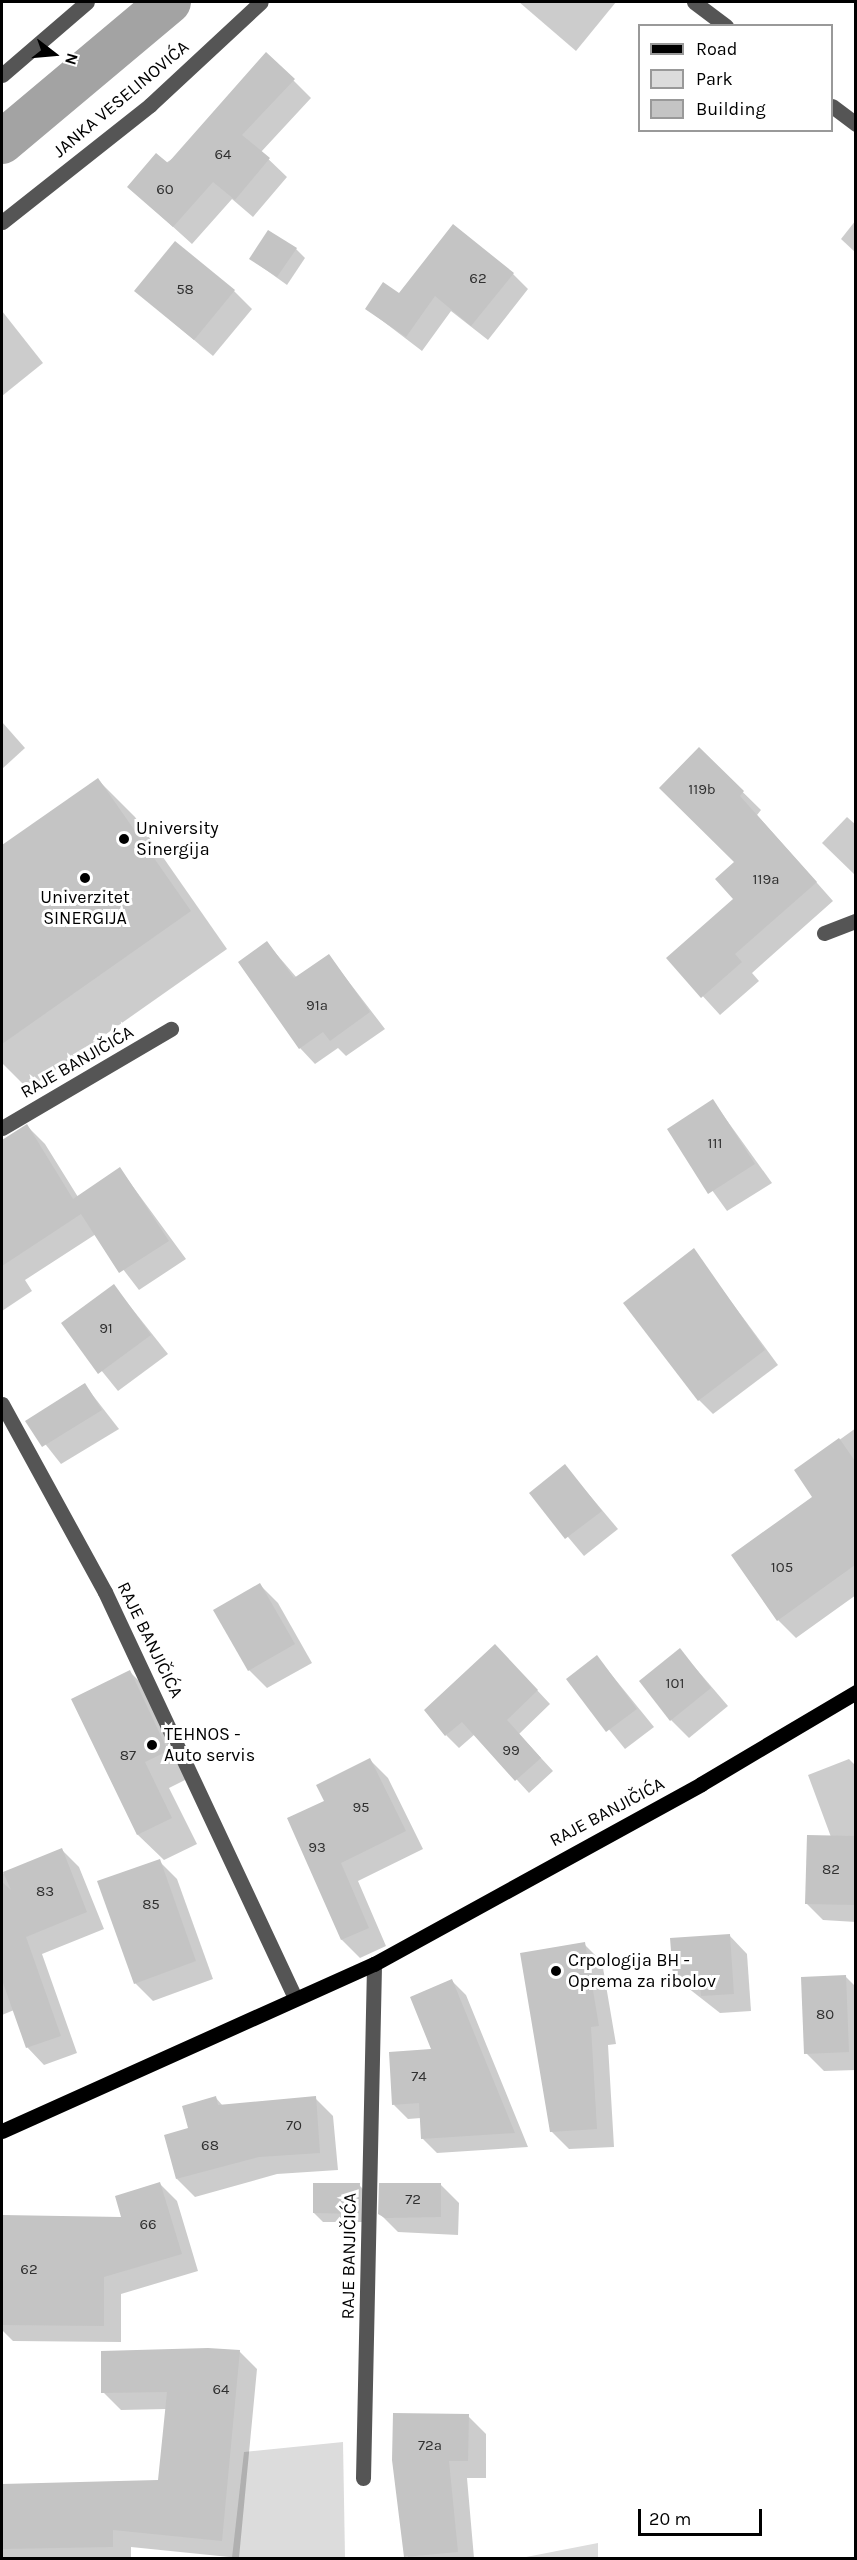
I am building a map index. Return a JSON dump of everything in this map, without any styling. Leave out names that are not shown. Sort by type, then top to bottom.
[{"type":"main road","name":"RAJE BANJIČIĆA","points":[[2,2131],[375,1964],[701,1785],[855,1692]]},
{"type":"street","points":[[2,75],[87,2]]},
{"type":"street","name":"JANKA VESELINOVIĆA","points":[[2,222],[150,105],[261,2]]},
{"type":"street","points":[[694,2],[723,24]]},
{"type":"street","points":[[833,108],[855,124]]},
{"type":"street","points":[[824,933],[855,921]]},
{"type":"street","name":"RAJE BANJIČIĆA","points":[[2,1128],[171,1029]]},
{"type":"street","name":"RAJE BANJIČIĆA","points":[[2,1404],[105,1592],[295,1998]]},
{"type":"street","name":"RAJE BANJIČIĆA","points":[[363,2478],[375,1964]]},
{"type":"green space","points":[[343,2442],[345,2558],[232,2558],[244,2452]]},
{"type":"green space","points":[[598,2543],[598,2558],[521,2558]]},
{"type":"building","points":[[266,52],[295,79],[242,135],[270,158],[235,200],[213,182],[173,227],[127,187],[156,153],[168,163]]},
{"type":"building","points":[[453,224],[514,273],[471,326],[435,296],[406,337],[365,309],[383,282],[399,293]]},
{"type":"building","points":[[268,230],[297,248],[277,277],[249,259]]},
{"type":"building","points":[[175,241],[235,290],[194,340],[134,291]]},
{"type":"building","points":[[699,747],[744,791],[740,796],[817,882],[735,954],[742,962],[701,998],[666,958],[733,899],[715,879],[734,862],[659,788]]},
{"type":"building","name":"Univerzitet SINERGIJA","points":[[98,778],[191,911],[2,1044],[2,845]]},
{"type":"building","points":[[267,941],[294,978],[329,954],[370,1012],[330,1041],[323,1032],[299,1049],[238,962]]},
{"type":"building","points":[[713,1099],[755,1164],[708,1194],[667,1129]]},
{"type":"building","points":[[27,1124],[73,1199],[120,1167],[169,1241],[119,1273],[81,1214],[2,1266],[2,1140]]},
{"type":"building","points":[[694,1248],[765,1350],[698,1401],[623,1303]]},
{"type":"building","points":[[114,1284],[151,1335],[98,1374],[61,1323]]},
{"type":"building","points":[[85,1383],[102,1410],[42,1447],[25,1421]]},
{"type":"building","points":[[839,1438],[855,1461],[855,1565],[777,1621],[731,1555],[812,1497],[794,1470]]},
{"type":"building","points":[[565,1464],[602,1511],[565,1539],[529,1493]]},
{"type":"building","points":[[260,1583],[295,1644],[248,1671],[213,1610]]},
{"type":"building","points":[[495,1644],[538,1690],[507,1720],[541,1758],[515,1781],[462,1722],[445,1736],[424,1710]]},
{"type":"building","points":[[680,1648],[711,1688],[670,1721],[639,1681]]},
{"type":"building","points":[[597,1655],[637,1709],[606,1732],[566,1679]]},
{"type":"building","points":[[130,1670],[168,1751],[145,1762],[172,1818],[137,1835],[71,1699]]},
{"type":"building","points":[[370,1758],[406,1831],[341,1863],[369,1928],[341,1940],[287,1818],[324,1801],[316,1785]]},
{"type":"building","points":[[807,1835],[855,1836],[855,1905],[805,1904]]},
{"type":"building","points":[[62,1848],[87,1912],[26,1937],[61,2036],[26,2048],[2,1980],[2,1882],[11,1890],[3,1872]]},
{"type":"building","points":[[160,1859],[196,1961],[134,1984],[97,1881]]},
{"type":"building","points":[[730,1934],[734,1994],[701,1996],[699,1976],[673,1977],[670,1938]]},
{"type":"building","points":[[585,1942],[599,2026],[591,2027],[597,2129],[550,2132],[520,1953]]},
{"type":"building","points":[[846,1975],[849,2052],[804,2054],[801,1977]]},
{"type":"building","points":[[452,1979],[515,2133],[421,2139],[419,2103],[392,2105],[389,2052],[431,2049],[410,1997]]},
{"type":"building","points":[[216,2096],[218,2105],[316,2096],[320,2153],[259,2157],[176,2179],[164,2135],[188,2128],[182,2106]]},
{"type":"building","points":[[160,2182],[182,2254],[104,2277],[104,2326],[2,2325],[2,2215],[121,2217],[115,2196]]},
{"type":"building","points":[[313,2183],[360,2183],[359,2214],[313,2213]]},
{"type":"building","points":[[379,2183],[441,2183],[441,2217],[385,2218],[378,2214]]},
{"type":"building","points":[[208,2348],[240,2350],[222,2541],[113,2530],[113,2547],[2,2549],[2,2484],[158,2480],[167,2392],[101,2393],[101,2351]]},
{"type":"building","points":[[393,2413],[469,2414],[468,2461],[449,2461],[458,2552],[404,2557],[392,2460]]},
{"type":"waterway","points":[[2,142],[169,2]]},
{"type":"place","name":"University Sinergija","points":[[124,839]]},
{"type":"place","name":"Univerzitet SINERGIJA","points":[[85,878]]},
{"type":"place","name":"TEHNOS - Auto servis","points":[[152,1745]]},
{"type":"place","name":"Crpologija BH - Oprema za ribolov","points":[[556,1971]]}]
